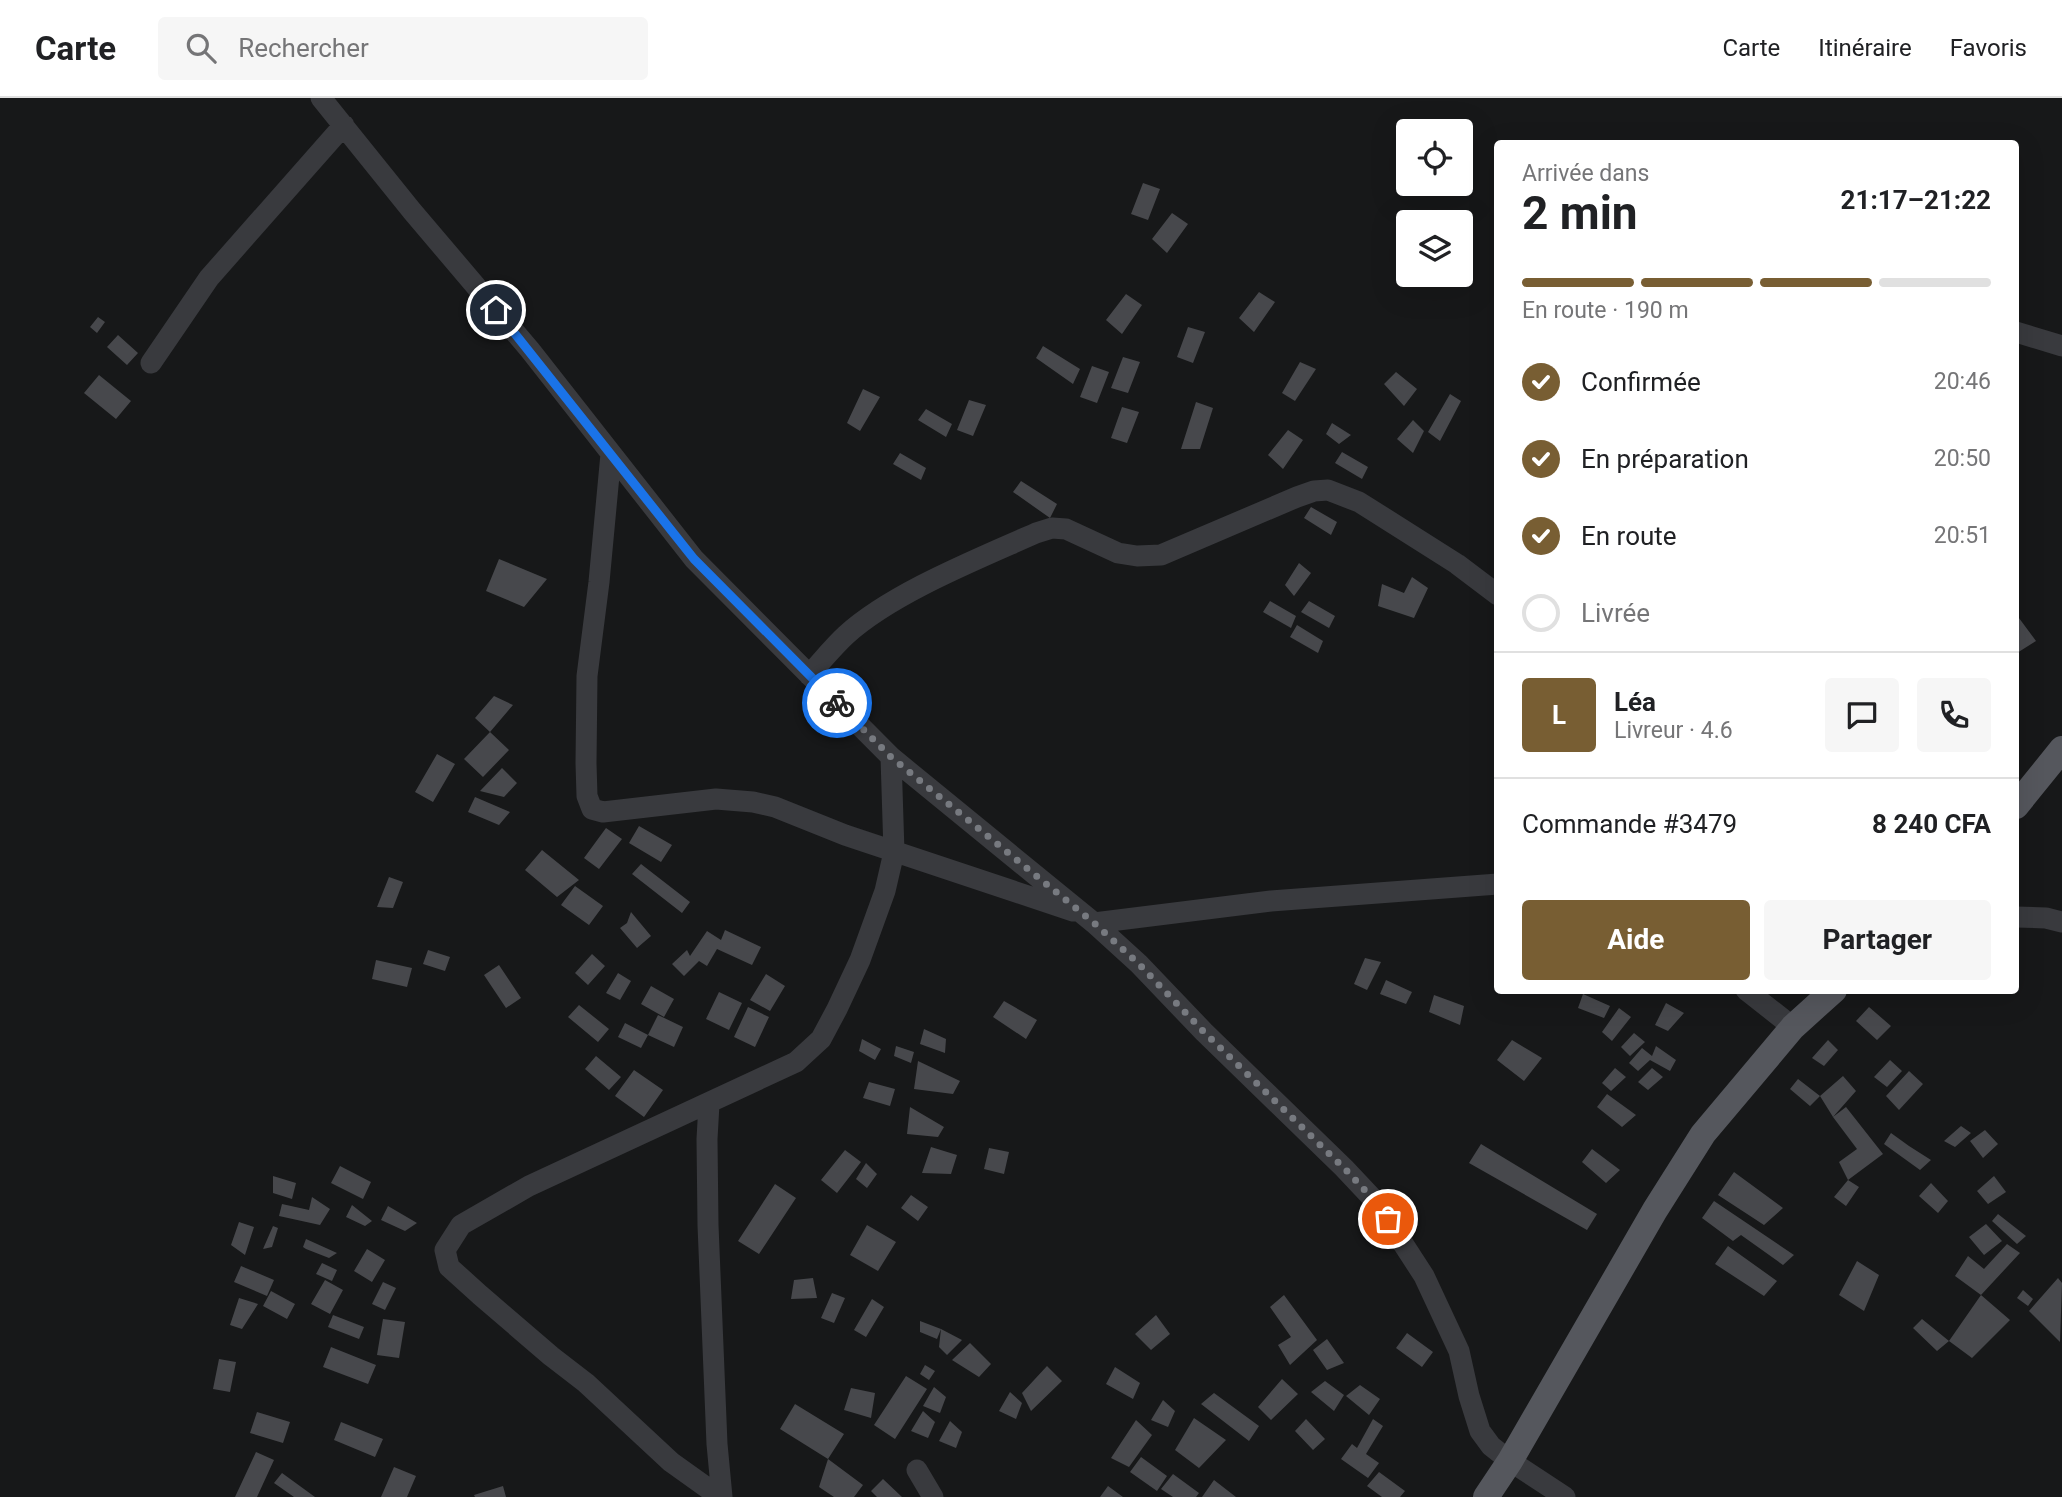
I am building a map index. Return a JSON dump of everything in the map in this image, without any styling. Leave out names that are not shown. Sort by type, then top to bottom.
[{"type":"main road","points":[[2019,802],[2062,749]]},
{"type":"main road","points":[[1486,1497],[1510,1461],[1655,1210],[1703,1133],[1793,1027],[1830,994]]},
{"type":"street","points":[[321,98],[530,350],[694,559],[891,757],[1088,918],[1139,964],[1376,1202],[1424,1276],[1459,1351],[1480,1431],[1491,1446],[1510,1461],[1564,1497]]},
{"type":"street","points":[[151,363],[209,278],[344,125]]},
{"type":"street","points":[[2019,333],[2062,346]]},
{"type":"street","points":[[611,454],[600,582],[587,676],[587,796],[592,809],[603,812],[716,800],[753,802],[775,807],[845,835],[1088,918],[1494,884]]},
{"type":"street","points":[[809,675],[847,634],[882,609],[922,586],[1035,533],[1052,528],[1066,529],[1118,554],[1161,555],[1262,510],[1314,491],[1340,494],[1359,502],[1457,564],[1494,592]]},
{"type":"street","points":[[721,1497],[671,1462],[586,1384],[480,1295],[449,1266],[445,1250],[461,1224],[529,1186],[796,1062],[821,1038],[860,960],[885,891],[894,852],[891,757]]},
{"type":"street","points":[[2019,916],[2062,922]]},
{"type":"street","points":[[1751,994],[1793,1027]]},
{"type":"street","points":[[709,1104],[708,1226],[721,1497]]},
{"type":"street","points":[[917,1470],[933,1497]]},
{"type":"street","points":[[1532,1476],[1546,1497]]},
{"type":"building","points":[[1143,183],[1160,189],[1148,220],[1131,214]]},
{"type":"building","points":[[1172,213],[1188,224],[1167,253],[1152,239]]},
{"type":"building","points":[[1259,292],[1275,302],[1254,332],[1239,318]]},
{"type":"building","points":[[1126,294],[1142,305],[1122,334],[1106,320]]},
{"type":"building","points":[[98,317],[105,322],[97,333],[90,327]]},
{"type":"building","points":[[1188,327],[1205,332],[1193,363],[1177,357]]},
{"type":"building","points":[[118,335],[138,353],[127,365],[107,347]]},
{"type":"building","points":[[1043,346],[1080,369],[1073,384],[1036,358]]},
{"type":"building","points":[[1123,357],[1140,362],[1128,393],[1111,388]]},
{"type":"building","points":[[1300,362],[1316,369],[1295,401],[1282,393]]},
{"type":"building","points":[[1092,366],[1109,372],[1097,403],[1080,397]]},
{"type":"building","points":[[1396,372],[1417,389],[1404,406],[1384,384]]},
{"type":"building","points":[[99,375],[131,401],[116,419],[84,393]]},
{"type":"building","points":[[863,389],[880,397],[860,431],[847,423]]},
{"type":"building","points":[[1450,394],[1461,401],[1440,441],[1428,432]]},
{"type":"building","points":[[969,400],[986,405],[973,436],[957,430]]},
{"type":"building","points":[[1196,402],[1213,408],[1200,449],[1181,449]]},
{"type":"building","points":[[1122,407],[1139,412],[1127,443],[1111,438]]},
{"type":"building","points":[[926,409],[952,424],[946,437],[918,420]]},
{"type":"building","points":[[1413,420],[1424,431],[1413,453],[1397,439]]},
{"type":"building","points":[[1332,423],[1351,435],[1339,444],[1326,434]]},
{"type":"building","points":[[1288,430],[1303,440],[1283,469],[1268,455]]},
{"type":"building","points":[[1342,452],[1368,467],[1362,479],[1335,463]]},
{"type":"building","points":[[900,453],[926,468],[921,480],[893,464]]},
{"type":"building","points":[[1021,481],[1057,504],[1050,518],[1013,492]]},
{"type":"building","points":[[1311,507],[1337,522],[1331,535],[1304,518]]},
{"type":"building","points":[[499,559],[547,579],[524,607],[486,591]]},
{"type":"building","points":[[1299,563],[1311,573],[1294,596],[1285,585]]},
{"type":"building","points":[[1412,577],[1428,588],[1414,618],[1378,606],[1382,584],[1404,593]]},
{"type":"building","points":[[1270,601],[1296,616],[1291,628],[1263,612]]},
{"type":"building","points":[[1309,601],[1335,616],[1329,628],[1301,612]]},
{"type":"building","points":[[2019,618],[2036,641],[2019,652]]},
{"type":"building","points":[[1297,625],[1323,641],[1318,653],[1290,637]]},
{"type":"building","points":[[494,696],[513,705],[490,732],[475,718]]},
{"type":"building","points":[[490,732],[509,750],[483,777],[464,759]]},
{"type":"building","points":[[437,754],[455,764],[433,802],[415,792]]},
{"type":"building","points":[[502,768],[517,783],[504,797],[480,791]]},
{"type":"building","points":[[475,797],[510,812],[499,825],[468,812]]},
{"type":"building","points":[[639,826],[672,845],[661,862],[629,843]]},
{"type":"building","points":[[606,828],[622,839],[599,869],[584,858]]},
{"type":"building","points":[[542,850],[579,880],[557,897],[525,870]]},
{"type":"building","points":[[641,864],[690,902],[682,913],[632,874]]},
{"type":"building","points":[[389,877],[403,882],[393,908],[377,907]]},
{"type":"building","points":[[575,886],[603,906],[589,925],[561,905]]},
{"type":"building","points":[[631,912],[651,936],[637,948],[620,928],[627,923]]},
{"type":"building","points":[[725,930],[761,947],[752,965],[717,949],[707,966],[699,961],[684,976],[672,964],[687,950],[690,956],[707,931],[721,940]]},
{"type":"building","points":[[428,950],[450,957],[445,971],[423,964]]},
{"type":"building","points":[[592,954],[605,966],[588,985],[575,973]]},
{"type":"building","points":[[1365,958],[1381,962],[1367,990],[1354,984]]},
{"type":"building","points":[[376,960],[412,968],[407,987],[372,979]]},
{"type":"building","points":[[499,965],[521,998],[506,1008],[484,975]]},
{"type":"building","points":[[618,973],[631,981],[620,1000],[606,993]]},
{"type":"building","points":[[766,974],[785,986],[770,1011],[750,1000]]},
{"type":"building","points":[[1386,980],[1412,992],[1406,1004],[1380,994]]},
{"type":"building","points":[[651,986],[674,999],[664,1017],[641,1004]]},
{"type":"building","points":[[719,992],[742,1003],[729,1030],[706,1019]]},
{"type":"building","points":[[1583,994],[1610,1006],[1604,1018],[1578,1008]]},
{"type":"building","points":[[1434,995],[1464,1006],[1460,1025],[1429,1012]]},
{"type":"building","points":[[1004,1001],[1037,1020],[1026,1039],[993,1017]]},
{"type":"building","points":[[1666,1003],[1684,1013],[1668,1031],[1655,1025]]},
{"type":"building","points":[[579,1005],[609,1029],[598,1042],[568,1017]]},
{"type":"building","points":[[748,1007],[769,1017],[755,1047],[734,1037]]},
{"type":"building","points":[[1869,1007],[1891,1026],[1877,1040],[1856,1021]]},
{"type":"building","points":[[1619,1008],[1631,1017],[1612,1041],[1602,1032]]},
{"type":"building","points":[[658,1015],[683,1027],[674,1047],[648,1035]]},
{"type":"building","points":[[625,1023],[648,1035],[641,1048],[618,1037]]},
{"type":"building","points":[[924,1029],[946,1039],[945,1053],[920,1044]]},
{"type":"building","points":[[1634,1033],[1645,1042],[1630,1056],[1621,1047]]},
{"type":"building","points":[[862,1039],[881,1049],[875,1060],[859,1051]]},
{"type":"building","points":[[1512,1040],[1542,1058],[1524,1081],[1497,1060]]},
{"type":"building","points":[[1828,1040],[1838,1050],[1824,1066],[1812,1058]]},
{"type":"building","points":[[896,1046],[914,1052],[911,1063],[894,1056]]},
{"type":"building","points":[[1656,1046],[1676,1060],[1670,1071],[1650,1060],[1638,1071],[1629,1063],[1642,1048],[1652,1056]]},
{"type":"building","points":[[596,1056],[621,1077],[609,1090],[585,1069]]},
{"type":"building","points":[[1890,1060],[1902,1071],[1887,1087],[1874,1077]]},
{"type":"building","points":[[918,1061],[960,1081],[953,1094],[914,1089]]},
{"type":"building","points":[[1615,1068],[1626,1077],[1611,1091],[1602,1083]]},
{"type":"building","points":[[1652,1068],[1663,1077],[1648,1090],[1638,1082]]},
{"type":"building","points":[[634,1070],[663,1090],[644,1117],[615,1096]]},
{"type":"building","points":[[1909,1071],[1923,1084],[1899,1110],[1886,1096]]},
{"type":"building","points":[[1843,1076],[1856,1091],[1833,1117],[1820,1096]]},
{"type":"building","points":[[1798,1079],[1820,1096],[1810,1106],[1790,1089]]},
{"type":"building","points":[[869,1082],[895,1089],[890,1106],[863,1098]]},
{"type":"building","points":[[1607,1094],[1636,1115],[1622,1127],[1597,1107]]},
{"type":"building","points":[[910,1107],[944,1127],[938,1137],[907,1134]]},
{"type":"building","points":[[1846,1107],[1883,1154],[1848,1180],[1839,1162],[1857,1149],[1833,1117]]},
{"type":"building","points":[[1961,1126],[1971,1133],[1955,1147],[1944,1141]]},
{"type":"building","points":[[1985,1130],[1998,1144],[1983,1158],[1970,1141]]},
{"type":"building","points":[[1891,1133],[1931,1160],[1920,1170],[1884,1144]]},
{"type":"building","points":[[1481,1144],[1597,1214],[1587,1230],[1469,1163]]},
{"type":"building","points":[[931,1147],[957,1155],[951,1174],[922,1173]]},
{"type":"building","points":[[989,1148],[1009,1152],[1004,1174],[984,1169]]},
{"type":"building","points":[[1592,1149],[1620,1170],[1606,1183],[1582,1162]]},
{"type":"building","points":[[845,1150],[861,1162],[837,1193],[821,1180]]},
{"type":"building","points":[[866,1163],[877,1174],[867,1188],[856,1179]]},
{"type":"building","points":[[340,1166],[371,1182],[363,1199],[331,1183]]},
{"type":"building","points":[[1734,1172],[1783,1208],[1764,1225],[1718,1195]]},
{"type":"building","points":[[273,1176],[296,1183],[292,1199],[273,1193]]},
{"type":"building","points":[[1994,1176],[2006,1192],[1988,1204],[1977,1191]]},
{"type":"building","points":[[1848,1180],[1859,1187],[1846,1206],[1834,1197]]},
{"type":"building","points":[[1931,1183],[1948,1201],[1938,1213],[1919,1196]]},
{"type":"building","points":[[775,1184],[796,1198],[759,1254],[738,1241]]},
{"type":"building","points":[[911,1195],[928,1207],[918,1221],[901,1208]]},
{"type":"building","points":[[312,1197],[330,1209],[320,1225],[279,1216],[282,1204],[309,1210]]},
{"type":"building","points":[[1714,1201],[1794,1255],[1783,1265],[1741,1235],[1733,1241],[1702,1218]]},
{"type":"building","points":[[352,1205],[372,1221],[365,1226],[346,1217]]},
{"type":"building","points":[[388,1206],[417,1223],[405,1231],[381,1220]]},
{"type":"building","points":[[1998,1214],[2026,1236],[2017,1244],[1992,1221]]},
{"type":"building","points":[[239,1222],[254,1227],[245,1255],[231,1245]]},
{"type":"building","points":[[1986,1224],[2002,1241],[1984,1255],[1969,1237]]},
{"type":"building","points":[[867,1225],[896,1242],[878,1271],[850,1255]]},
{"type":"building","points":[[273,1226],[278,1228],[272,1247],[263,1249]]},
{"type":"building","points":[[306,1239],[337,1253],[329,1258],[306,1249],[303,1247]]},
{"type":"building","points":[[2007,1244],[2020,1253],[1981,1295],[1955,1276],[1968,1256],[1984,1269]]},
{"type":"building","points":[[1728,1246],[1777,1281],[1764,1296],[1715,1264]]},
{"type":"building","points":[[367,1249],[385,1260],[372,1282],[354,1271]]},
{"type":"building","points":[[1857,1261],[1879,1275],[1864,1311],[1839,1295]]},
{"type":"building","points":[[322,1263],[337,1270],[332,1281],[316,1274]]},
{"type":"building","points":[[241,1266],[274,1280],[267,1296],[234,1282]]},
{"type":"building","points":[[813,1278],[817,1298],[791,1299],[794,1280]]},
{"type":"building","points":[[2058,1278],[2062,1283],[2060,1342],[2029,1311]]},
{"type":"building","points":[[325,1280],[343,1290],[330,1314],[311,1304]]},
{"type":"building","points":[[383,1282],[396,1288],[385,1310],[372,1304]]},
{"type":"building","points":[[2023,1290],[2033,1299],[2028,1306],[2017,1298]]},
{"type":"building","points":[[271,1291],[295,1304],[287,1319],[263,1306]]},
{"type":"building","points":[[832,1293],[845,1298],[834,1323],[821,1318]]},
{"type":"building","points":[[1284,1295],[1317,1340],[1290,1365],[1278,1345],[1291,1337],[1270,1307]]},
{"type":"building","points":[[1981,1295],[2010,1320],[1972,1358],[1949,1341]]},
{"type":"building","points":[[239,1298],[258,1304],[242,1329],[230,1325]]},
{"type":"building","points":[[872,1299],[884,1307],[866,1337],[854,1330]]},
{"type":"building","points":[[333,1315],[364,1327],[359,1339],[328,1327]]},
{"type":"building","points":[[1156,1315],[1170,1334],[1151,1350],[1135,1334]]},
{"type":"building","points":[[383,1319],[405,1322],[399,1358],[377,1355]]},
{"type":"building","points":[[1922,1319],[1949,1341],[1937,1351],[1913,1328]]},
{"type":"building","points":[[920,1321],[941,1329],[937,1339],[920,1332]]},
{"type":"building","points":[[941,1329],[962,1340],[947,1355],[939,1347]]},
{"type":"building","points":[[1407,1333],[1433,1352],[1422,1367],[1396,1348]]},
{"type":"building","points":[[1327,1339],[1344,1363],[1327,1370],[1313,1350]]},
{"type":"building","points":[[970,1343],[991,1364],[979,1377],[952,1360]]},
{"type":"building","points":[[331,1347],[376,1365],[368,1384],[323,1367]]},
{"type":"building","points":[[219,1359],[236,1362],[230,1392],[213,1389]]},
{"type":"building","points":[[925,1365],[935,1371],[929,1380],[920,1374]]},
{"type":"building","points":[[1047,1366],[1062,1381],[1031,1411],[1022,1393]]},
{"type":"building","points":[[1115,1367],[1140,1383],[1133,1399],[1106,1384]]},
{"type":"building","points":[[906,1376],[927,1389],[895,1439],[874,1425]]},
{"type":"building","points":[[1282,1379],[1298,1394],[1271,1420],[1258,1407]]},
{"type":"building","points":[[1325,1381],[1344,1395],[1334,1411],[1311,1392]]},
{"type":"building","points":[[1360,1385],[1380,1399],[1369,1415],[1346,1396]]},
{"type":"building","points":[[934,1387],[946,1397],[940,1413],[923,1406]]},
{"type":"building","points":[[851,1388],[875,1393],[871,1418],[844,1410]]},
{"type":"building","points":[[1010,1392],[1022,1403],[1016,1419],[999,1411]]},
{"type":"building","points":[[1214,1393],[1259,1426],[1249,1441],[1201,1404]]},
{"type":"building","points":[[1163,1400],[1175,1411],[1168,1427],[1151,1420]]},
{"type":"building","points":[[795,1404],[844,1434],[828,1459],[780,1429]]},
{"type":"building","points":[[923,1411],[935,1422],[928,1438],[911,1431]]},
{"type":"building","points":[[257,1412],[290,1422],[283,1443],[250,1433]]},
{"type":"building","points":[[1194,1418],[1226,1440],[1199,1468],[1175,1450]]},
{"type":"building","points":[[1306,1419],[1325,1439],[1313,1450],[1295,1431]]},
{"type":"building","points":[[1373,1419],[1383,1426],[1366,1454],[1379,1463],[1368,1478],[1341,1459],[1352,1444],[1357,1448]]},
{"type":"building","points":[[1136,1420],[1152,1435],[1129,1467],[1111,1458]]},
{"type":"building","points":[[950,1421],[962,1432],[956,1448],[939,1441]]},
{"type":"building","points":[[341,1422],[383,1439],[375,1457],[334,1440]]},
{"type":"building","points":[[256,1452],[274,1460],[257,1497],[235,1497]]},
{"type":"building","points":[[1141,1457],[1167,1476],[1157,1491],[1130,1472]]},
{"type":"building","points":[[828,1459],[863,1485],[854,1497],[834,1497],[819,1487]]},
{"type":"building","points":[[394,1467],[416,1476],[407,1497],[381,1497]]},
{"type":"building","points":[[1379,1472],[1405,1491],[1400,1497],[1382,1497],[1367,1486]]},
{"type":"building","points":[[282,1473],[315,1497],[294,1497],[274,1483]]},
{"type":"building","points":[[1173,1474],[1199,1493],[1196,1497],[1173,1497],[1161,1489]]},
{"type":"building","points":[[883,1479],[902,1497],[877,1497],[871,1491]]},
{"type":"building","points":[[1214,1480],[1236,1497],[1202,1497]]},
{"type":"building","points":[[503,1486],[506,1497],[474,1495]]},
{"type":"building","points":[[1108,1486],[1123,1497],[1100,1497]]},
{"type":"way so far","points":[[837,703],[891,757],[1094,923],[1139,964],[1204,1032],[1344,1168],[1388,1219]]},
{"type":"route","points":[[496,310],[694,559],[837,703]]}]
